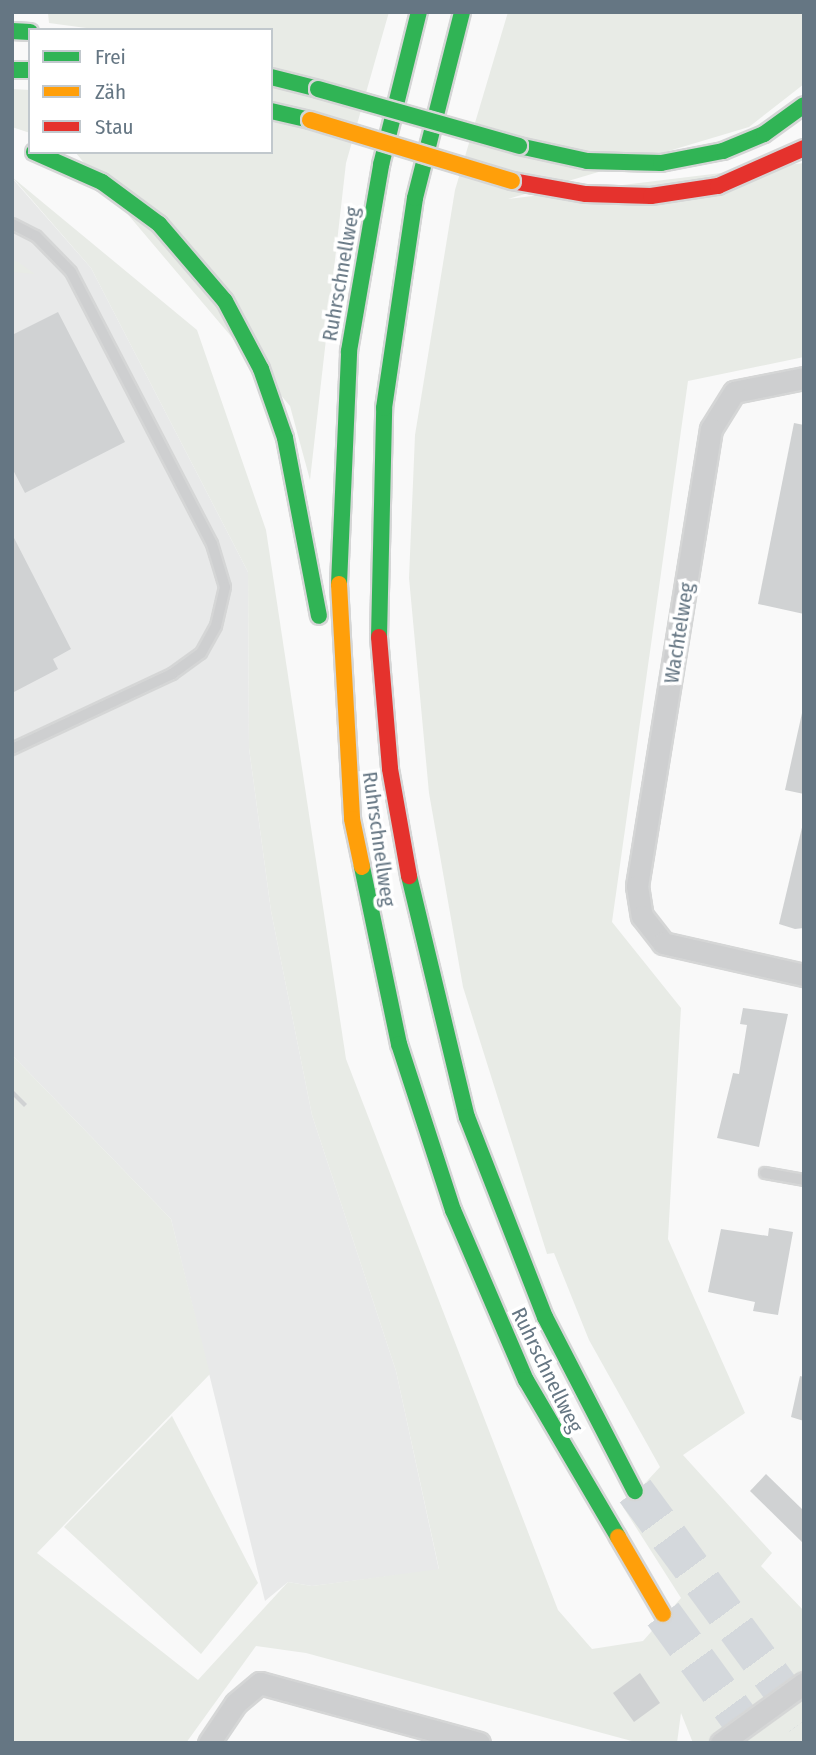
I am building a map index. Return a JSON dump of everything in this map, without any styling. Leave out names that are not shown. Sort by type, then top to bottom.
[{"type":"highway","name":"Ruhrschnellweg","points":[[419,12],[381,166],[349,351],[337,542],[352,819],[396,1032],[453,1210],[526,1380],[663,1614]]},
{"type":"highway","name":"Ruhrschnellweg","points":[[461,12],[415,198],[384,408],[378,625],[390,769],[419,937],[467,1117],[545,1317],[635,1491]]},
{"type":"highway","points":[[273,78],[519,146],[587,160],[681,160],[764,134],[804,105]]},
{"type":"highway","points":[[273,111],[310,120],[512,181],[586,194],[651,196],[718,186],[804,148]]},
{"type":"highway","points":[[37,154],[102,181],[159,225],[206,275],[238,322],[285,438],[322,635],[352,819]]},
{"type":"street","name":"Wachtelweg","points":[[804,378],[734,392],[711,429],[637,886],[642,916],[663,943],[804,975]]},
{"type":"street","points":[[209,1743],[236,1703],[261,1683],[479,1743]]},
{"type":"street","points":[[723,1742],[804,1683]]},
{"type":"lane","points":[[12,225],[36,236],[71,272],[212,544],[225,587],[216,626],[201,653],[172,674],[12,749]]},
{"type":"lane","points":[[765,1173],[804,1180]]},
{"type":"shaded area","points":[[389,12],[346,163],[310,480],[290,406],[77,154],[273,154],[273,28],[86,28],[49,23],[48,13]]},
{"type":"shaded area","points":[[508,12],[804,12],[804,84],[749,127],[508,199],[804,163],[804,357],[688,381],[612,922],[681,1008],[668,1239],[745,1413],[683,1455],[772,1553],[761,1566],[804,1611],[804,1743],[693,1743],[681,1713],[677,1743],[639,1743],[306,1653],[256,1646],[186,1743],[12,1743],[12,1055],[171,1219],[210,1374],[37,1553],[198,1680],[288,1582],[312,1586],[439,1569],[396,1371],[312,1115],[271,911],[249,748],[248,572],[91,268],[12,177],[197,330],[266,530],[346,1059],[558,1610],[592,1649],[643,1641],[681,1598],[623,1507],[660,1467],[589,1340],[554,1253],[547,1254],[463,987],[429,793],[409,578],[415,435],[455,190]]},
{"type":"shaded area","points":[[12,89],[28,90],[28,132],[12,127]]},
{"type":"shaded area","points":[[12,178],[91,268],[248,572],[249,748],[271,911],[312,1115],[396,1371],[439,1570],[312,1586],[288,1582],[265,1601],[171,1219],[12,1055]]},
{"type":"shaded area","points":[[12,259],[18,262],[35,274],[12,272]]},
{"type":"shaded area","points":[[172,1416],[258,1583],[201,1654],[64,1527]]},
{"type":"building","points":[[58,312],[125,442],[25,493],[12,468],[12,335]]},
{"type":"building","points":[[794,423],[804,425],[804,614],[758,604]]},
{"type":"building","points":[[12,534],[71,649],[53,659],[58,669],[12,693]]},
{"type":"building","points":[[804,704],[804,794],[785,790]]},
{"type":"building","points":[[804,819],[804,928],[795,929],[779,924]]},
{"type":"building","points":[[743,1008],[788,1014],[759,1147],[717,1138],[733,1073],[739,1074],[747,1025],[740,1024]]},
{"type":"building","points":[[12,1089],[27,1104],[24,1107],[12,1095]]},
{"type":"building","points":[[769,1228],[793,1232],[778,1315],[753,1311],[755,1302],[708,1292],[721,1229],[768,1236]]},
{"type":"building","points":[[800,1376],[804,1377],[804,1421],[791,1417]]},
{"type":"building","points":[[766,1474],[804,1511],[804,1544],[750,1491]]},
{"type":"building","points":[[640,1673],[660,1703],[634,1722],[613,1693]]},
{"type":"tunnel","points":[[635,1491],[804,1720]]},
{"type":"tunnel","points":[[663,1614],[757,1743]]},
{"type":"traffic: fast","points":[[339,584],[349,351],[381,165],[419,12]]},
{"type":"traffic: fast","points":[[379,637],[384,408],[415,198],[462,12]]},
{"type":"traffic: fast","points":[[12,31],[28,32]]},
{"type":"traffic: fast","points":[[12,70],[28,70]]},
{"type":"traffic: fast","points":[[273,78],[318,89]]},
{"type":"traffic: fast","points":[[318,89],[519,146]]},
{"type":"traffic: fast","points":[[519,146],[587,161],[661,163],[723,151],[764,134],[804,105]]},
{"type":"traffic: fast","points":[[273,111],[310,120]]},
{"type":"traffic: fast","points":[[39,154],[102,182],[159,224],[225,301],[261,369],[285,438],[319,616]]},
{"type":"traffic: fast","points":[[362,867],[399,1044],[453,1210],[526,1380],[618,1537]]},
{"type":"traffic: fast","points":[[409,876],[467,1117],[545,1317],[635,1491]]},
{"type":"traffic: slow","points":[[310,120],[512,181]]},
{"type":"traffic: slow","points":[[339,584],[352,819],[362,867]]},
{"type":"traffic: slow","points":[[618,1537],[663,1614]]},
{"type":"traffic: jam","points":[[512,181],[586,194],[651,196],[718,186],[804,148]]},
{"type":"traffic: jam","points":[[379,637],[390,769],[409,876]]}]
